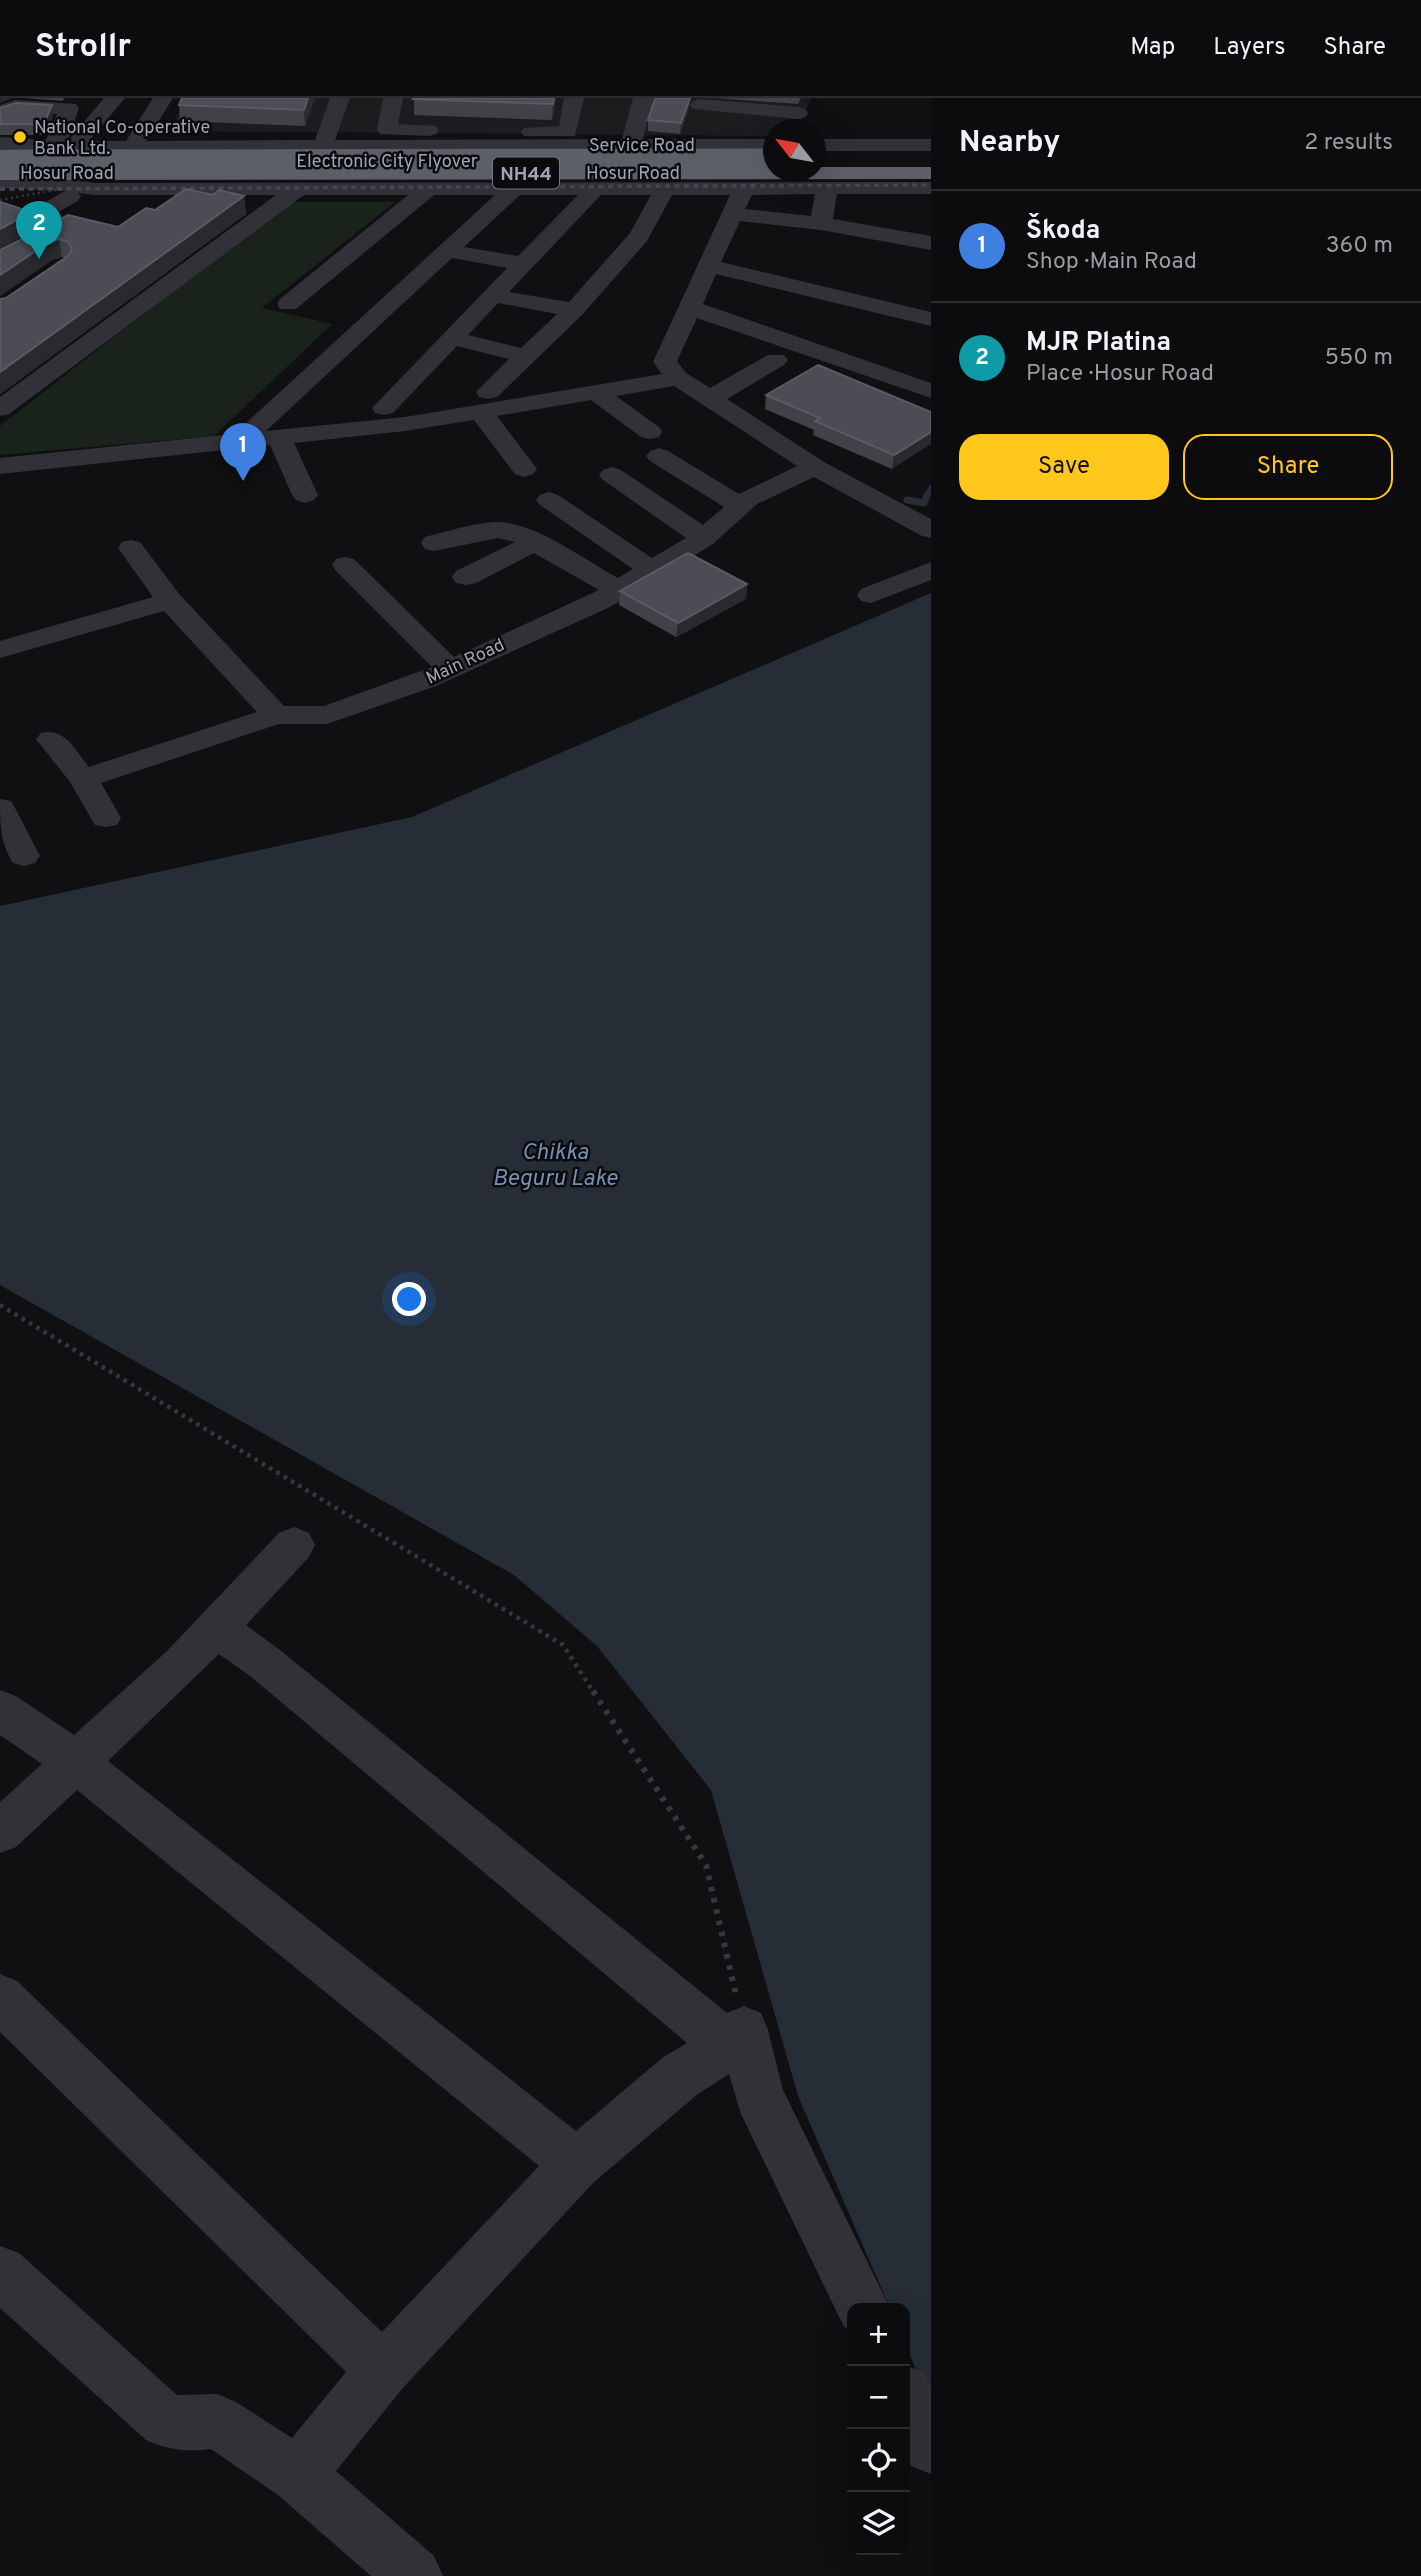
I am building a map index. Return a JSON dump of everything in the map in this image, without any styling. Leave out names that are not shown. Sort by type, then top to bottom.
[{"type":"highway","name":"Hosur Road","points":[[2,151],[116,163],[931,171]]},
{"type":"highway","name":"Electronic City Flyover","points":[[2,151],[763,158]]},
{"type":"highway","name":"Hosur Road","points":[[0,171],[116,163],[514,151],[763,158]]},
{"type":"highway","points":[[826,158],[931,158]]},
{"type":"highway","name":"Electronic City Flyover","points":[[0,171],[763,168]]},
{"type":"highway","points":[[826,168],[931,171]]},
{"type":"street","points":[[78,141],[116,98]]},
{"type":"street","points":[[6,246],[116,163],[129,124],[146,98]]},
{"type":"street","points":[[89,210],[116,163],[163,98]]},
{"type":"street","points":[[323,146],[340,98]]},
{"type":"street","points":[[393,98],[387,130],[568,132],[574,98]]},
{"type":"street","points":[[631,145],[643,98]]},
{"type":"street","points":[[692,145],[702,101],[798,114]]},
{"type":"street","points":[[11,105],[69,108],[55,143]]},
{"type":"street","points":[[2,151],[78,141],[106,135],[129,124]]},
{"type":"street","name":"Service Road","points":[[116,163],[323,146],[514,151],[631,145],[763,145]]},
{"type":"street","points":[[826,145],[931,145]]},
{"type":"street","points":[[116,163],[301,187],[931,188]]},
{"type":"street","name":"Hosur Road","points":[[0,182],[47,182],[116,163]]},
{"type":"street","points":[[0,409],[301,187]]},
{"type":"street","points":[[78,464],[85,473],[230,459],[241,454],[245,436],[516,187]]},
{"type":"street","points":[[288,304],[430,188]]},
{"type":"street","points":[[384,408],[495,296],[596,188]]},
{"type":"street","points":[[484,402],[525,356],[574,310],[639,236],[664,188]]},
{"type":"street","points":[[744,188],[665,362],[678,378],[816,467],[931,530]]},
{"type":"street","points":[[821,224],[827,188]]},
{"type":"street","points":[[12,207],[70,196]]},
{"type":"street","points":[[732,214],[821,224],[931,243]]},
{"type":"street","points":[[6,246],[36,241]]},
{"type":"street","points":[[447,250],[523,264]]},
{"type":"street","points":[[709,266],[931,319]]},
{"type":"street","points":[[495,296],[574,310]]},
{"type":"street","points":[[691,309],[774,335],[931,391]]},
{"type":"street","points":[[453,338],[525,356]]},
{"type":"street","points":[[709,399],[776,360]]},
{"type":"street","points":[[245,436],[279,437],[405,424],[484,402],[596,392],[678,378]]},
{"type":"street","points":[[596,392],[654,444],[741,506]]},
{"type":"street","points":[[484,402],[524,469]]},
{"type":"street","points":[[279,437],[305,495]]},
{"type":"street","points":[[0,466],[78,464]]},
{"type":"street","points":[[0,480],[78,464]]},
{"type":"street","name":"Main Road","points":[[83,779],[276,715],[327,715],[426,680],[600,601],[704,538],[748,499],[816,467]]},
{"type":"street","points":[[611,475],[704,538]]},
{"type":"street","points":[[549,500],[652,570]]},
{"type":"street","points":[[435,543],[498,530],[517,533],[619,590]]},
{"type":"street","points":[[466,577],[536,542]]},
{"type":"street","points":[[131,548],[170,601],[276,715]]},
{"type":"street","points":[[345,565],[449,668]]},
{"type":"street","points":[[871,595],[931,569]]},
{"type":"street","points":[[0,650],[170,601]]},
{"type":"street","points":[[51,739],[83,779],[106,818]]},
{"type":"street","points":[[0,808],[24,856]]},
{"type":"street","points":[[0,1832],[182,1664],[294,1545]]},
{"type":"street","points":[[216,1627],[265,1662],[435,1806],[736,2038],[759,2096],[861,2303]]},
{"type":"street","points":[[0,1710],[76,1762],[576,2164]]},
{"type":"street","points":[[0,1998],[383,2370]]},
{"type":"street","points":[[298,2475],[383,2370],[576,2164],[680,2076],[736,2038]]},
{"type":"street","points":[[0,2272],[165,2421],[190,2424],[217,2421],[298,2475],[414,2576]]},
{"type":"street","points":[[910,2402],[931,2446]]},
{"type":"path","points":[[0,1305],[563,1645],[706,1865],[736,2038]]},
{"type":"shaded area","points":[[186,98],[811,98],[802,119],[763,119],[763,136],[169,131]]},
{"type":"shaded area","points":[[287,202],[395,202],[262,308],[332,324],[214,436],[0,455],[0,426]]},
{"type":"water","name":"Chikka Beguru Lake","points":[[931,593],[931,2404],[910,2356],[910,2303],[888,2303],[798,2096],[711,1790],[597,1646],[514,1575],[0,1285],[0,906],[412,817]]},
{"type":"building","points":[[182,98],[308,98],[304,110],[179,105]]},
{"type":"building","points":[[414,98],[554,98],[553,104]]},
{"type":"building","points":[[655,98],[690,98],[681,123],[648,120]]},
{"type":"building","points":[[16,103],[52,105],[44,124],[0,124],[0,108]]},
{"type":"building","points":[[186,189],[213,195],[219,190],[244,196],[0,372],[0,299],[6,298],[68,256],[72,250],[69,242],[59,239],[49,242],[0,275],[0,250],[68,215],[118,227],[146,208],[155,210]]},
{"type":"building","points":[[0,202],[31,212],[0,229]]},
{"type":"building","points":[[818,365],[931,412],[931,432],[894,455],[815,421],[820,418],[766,395]]},
{"type":"building","points":[[688,553],[747,584],[678,623],[620,591]]},
{"type":"waterway","points":[[927,497],[931,487]]},
{"type":"waterway","points":[[907,500],[924,503],[927,495]]},
{"type":"railway","points":[[0,189],[931,185]]},
{"type":"place","name":"National Co-operative Bank Ltd.","points":[[20,137]]},
{"type":"place","name":"MJR Platina","points":[[39,259]]},
{"type":"place","name":"Škoda","points":[[243,481]]}]
